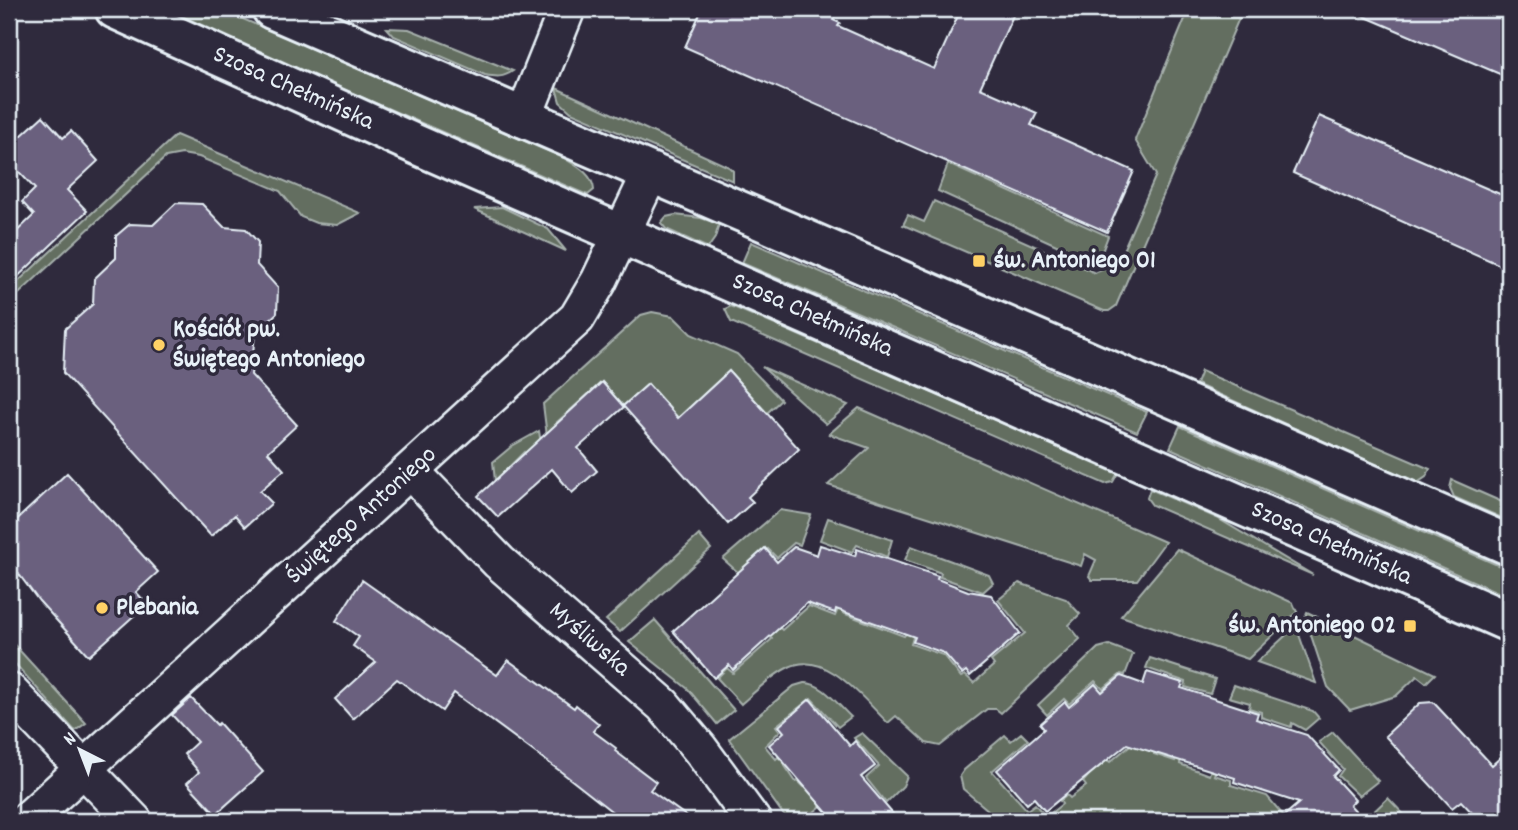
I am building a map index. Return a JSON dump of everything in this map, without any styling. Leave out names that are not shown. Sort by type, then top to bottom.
[{"type":"main road","name":"Szosa Chełmińska","points":[[115,9],[415,144],[1509,622]]},
{"type":"main road","points":[[272,9],[650,174],[1121,374],[1509,545]]},
{"type":"street","points":[[523,119],[567,9]]},
{"type":"street","name":"Świętego Antoniego","points":[[26,821],[577,318],[599,281],[650,174]]},
{"type":"street","name":"Myśliwska","points":[[411,471],[499,562],[663,705],[700,749],[753,821]]},
{"type":"street","points":[[9,691],[134,821]]},
{"type":"green space","points":[[159,9],[220,9],[564,158],[579,167],[591,179],[594,190],[588,195],[585,194]]},
{"type":"green space","points":[[1189,9],[1243,9],[1116,306],[1104,311],[903,225],[908,215],[924,222],[934,201],[1095,273],[1111,266],[1121,255],[1156,175],[1135,140]]},
{"type":"green space","points":[[387,28],[409,29],[513,71],[499,76],[485,75],[394,36]]},
{"type":"green space","points":[[556,88],[729,167],[733,171],[733,181],[571,112],[560,102]]},
{"type":"green space","points":[[176,135],[360,213],[337,225],[316,223],[301,217],[280,191],[199,157],[182,154],[166,157],[9,303],[9,290]]},
{"type":"green space","points":[[948,164],[1108,236],[1100,257],[1096,260],[1087,259],[938,191]]},
{"type":"green space","points":[[502,207],[548,229],[566,251],[474,209]]},
{"type":"green space","points":[[675,215],[701,218],[719,224],[715,238],[708,248],[666,229],[661,223],[666,217]]},
{"type":"green space","points":[[751,242],[1147,412],[1137,432],[742,263]]},
{"type":"green space","points":[[731,306],[1118,473],[1113,482],[1105,484],[731,322],[725,309]]},
{"type":"green space","points":[[652,312],[673,316],[691,334],[737,354],[781,400],[767,413],[729,371],[678,418],[648,384],[623,406],[602,382],[557,422],[577,447],[551,469],[543,404],[641,315]]},
{"type":"green space","points":[[762,367],[848,405],[826,424]]},
{"type":"green space","points":[[1201,371],[1430,469],[1426,477],[1417,483],[1196,384]]},
{"type":"green space","points":[[859,408],[1165,542],[1137,580],[1092,580],[1089,576],[1096,560],[1085,554],[1081,566],[828,485],[869,448],[829,434]]},
{"type":"green space","points":[[1180,426],[1509,570],[1509,597],[1170,448]]},
{"type":"green space","points":[[539,431],[546,475],[524,452],[495,481],[493,462],[512,446]]},
{"type":"green space","points":[[1452,480],[1509,505],[1509,521],[1454,497],[1450,488]]},
{"type":"green space","points":[[1150,489],[1217,518],[1313,575],[1152,505],[1147,498]]},
{"type":"green space","points":[[780,510],[811,515],[800,545],[794,543],[777,558],[768,549],[741,575],[723,559]]},
{"type":"green space","points":[[828,518],[892,540],[887,557],[857,545],[852,552],[820,540]]},
{"type":"green space","points":[[699,535],[711,549],[620,632],[606,620]]},
{"type":"green space","points":[[911,546],[989,575],[993,583],[983,592],[940,577],[941,573],[905,560]]},
{"type":"green space","points":[[1177,549],[1293,603],[1297,612],[1248,659],[1121,616]]},
{"type":"green space","points":[[1019,583],[1066,599],[1080,614],[1069,625],[1080,639],[1001,713],[996,709],[987,709],[940,746],[926,743],[896,716],[888,723],[856,690],[817,665],[803,663],[789,667],[741,704],[717,678],[727,668],[733,673],[772,639],[768,634],[777,625],[782,630],[809,606],[835,616],[840,605],[844,606],[843,613],[904,636],[908,631],[914,634],[911,644],[943,655],[961,677],[965,675],[974,683],[994,665],[991,661],[1025,633],[998,600]]},
{"type":"green space","points":[[1307,612],[1435,674],[1426,683],[1417,676],[1396,696],[1350,710],[1328,687],[1305,617]]},
{"type":"green space","points":[[655,620],[734,710],[717,724],[688,689],[629,642]]},
{"type":"green space","points":[[1296,626],[1316,683],[1257,662]]},
{"type":"green space","points":[[9,639],[86,723],[75,731],[9,657]]},
{"type":"green space","points":[[1109,645],[1133,654],[1125,675],[1121,674],[1103,689],[1095,681],[1069,704],[1064,699],[1047,715],[1038,705],[1098,648]]},
{"type":"green space","points":[[1150,658],[1215,679],[1210,694],[1185,687],[1186,682],[1146,668]]},
{"type":"green space","points":[[804,683],[823,690],[851,717],[838,727],[811,698],[776,726],[780,731],[765,746],[776,759],[778,757],[786,764],[796,782],[804,787],[809,783],[821,806],[813,813],[821,821],[788,821],[729,739],[794,686]]},
{"type":"green space","points":[[1234,685],[1313,711],[1319,718],[1305,730],[1292,723],[1291,727],[1261,717],[1261,712],[1249,708],[1250,703],[1229,697]]},
{"type":"green space","points":[[1333,732],[1378,781],[1359,796],[1338,776],[1343,769],[1319,742]]},
{"type":"green space","points":[[862,733],[907,776],[903,786],[886,803],[866,778],[879,766],[854,738]]},
{"type":"green space","points":[[1021,733],[1028,740],[992,771],[1027,810],[1035,804],[1046,817],[1062,804],[1060,801],[1067,795],[1070,798],[1086,786],[1083,782],[1090,774],[1085,767],[1105,758],[1110,762],[1136,740],[1155,747],[1154,754],[1175,761],[1178,756],[1181,758],[1180,764],[1209,775],[1212,766],[1217,768],[1214,775],[1231,780],[1231,785],[1267,796],[1283,815],[1279,818],[1282,821],[1001,821],[963,789],[960,776],[1005,735],[1011,741]]},
{"type":"green space","points":[[1388,798],[1410,821],[1370,821],[1367,818]]},
{"type":"building","points":[[702,9],[838,9],[833,20],[840,23],[838,26],[934,69],[961,9],[1016,9],[980,88],[1037,113],[1031,125],[1134,171],[1107,232],[685,47]]},
{"type":"building","points":[[1347,9],[1509,9],[1509,78]]},
{"type":"building","points":[[43,116],[63,138],[71,131],[98,161],[67,190],[87,211],[9,285],[9,239],[34,215],[22,202],[35,189],[9,161],[9,147]]},
{"type":"building","points":[[1319,116],[1509,198],[1509,269],[1293,173]]},
{"type":"building","name":"Kościół pw. Świętego Antoniego","points":[[176,203],[202,204],[224,227],[246,229],[258,242],[257,265],[278,288],[277,313],[255,333],[251,375],[297,425],[268,452],[284,470],[260,491],[272,503],[245,527],[235,515],[211,536],[63,373],[65,329],[93,304],[94,279],[116,258],[116,236],[130,224],[153,225]]},
{"type":"building","points":[[729,371],[799,449],[748,497],[753,502],[728,524],[624,407],[578,448],[597,471],[572,493],[552,469],[498,517],[478,496],[602,382],[623,406],[648,384],[678,418]]},
{"type":"building","points":[[67,473],[158,572],[136,592],[147,604],[89,656],[39,601],[9,561],[9,527]]},
{"type":"building","points":[[820,545],[855,556],[857,549],[938,576],[937,579],[968,591],[991,595],[1020,633],[970,676],[966,671],[962,674],[944,653],[913,642],[915,637],[836,609],[835,613],[807,603],[733,670],[729,665],[714,678],[673,631],[765,548],[777,562],[794,547],[817,555]]},
{"type":"building","points":[[362,580],[497,675],[508,660],[574,708],[576,705],[599,724],[593,731],[656,782],[650,790],[693,821],[624,821],[454,693],[442,711],[397,679],[353,719],[335,699],[376,662],[353,646],[359,637],[336,621]]},
{"type":"building","points":[[1147,672],[1183,683],[1181,688],[1258,713],[1256,719],[1307,735],[1339,770],[1333,776],[1355,800],[1350,805],[1365,821],[1278,821],[1299,803],[1234,782],[1235,778],[1127,744],[1045,811],[1034,798],[1027,804],[997,770],[1044,729],[1040,724],[1065,702],[1069,707],[1095,684],[1102,692],[1121,676],[1143,684]]},
{"type":"building","points":[[191,698],[217,725],[219,723],[263,772],[216,814],[187,783],[199,772],[184,754],[197,742],[172,715]]},
{"type":"building","points":[[810,699],[850,746],[855,741],[875,766],[861,777],[899,821],[834,821],[769,745],[784,732],[779,726]]},
{"type":"building","points":[[1433,702],[1492,765],[1509,750],[1509,821],[1480,821],[1461,801],[1452,808],[1385,736],[1420,703]]},
{"type":"place","name":"św. Antoniego 01","points":[[979,261]]},
{"type":"place","name":"Kościół pw. Świętego Antoniego","points":[[159,345]]},
{"type":"place","name":"Plebania","points":[[102,608]]},
{"type":"place","name":"św. Antoniego 02","points":[[1410,626]]}]
